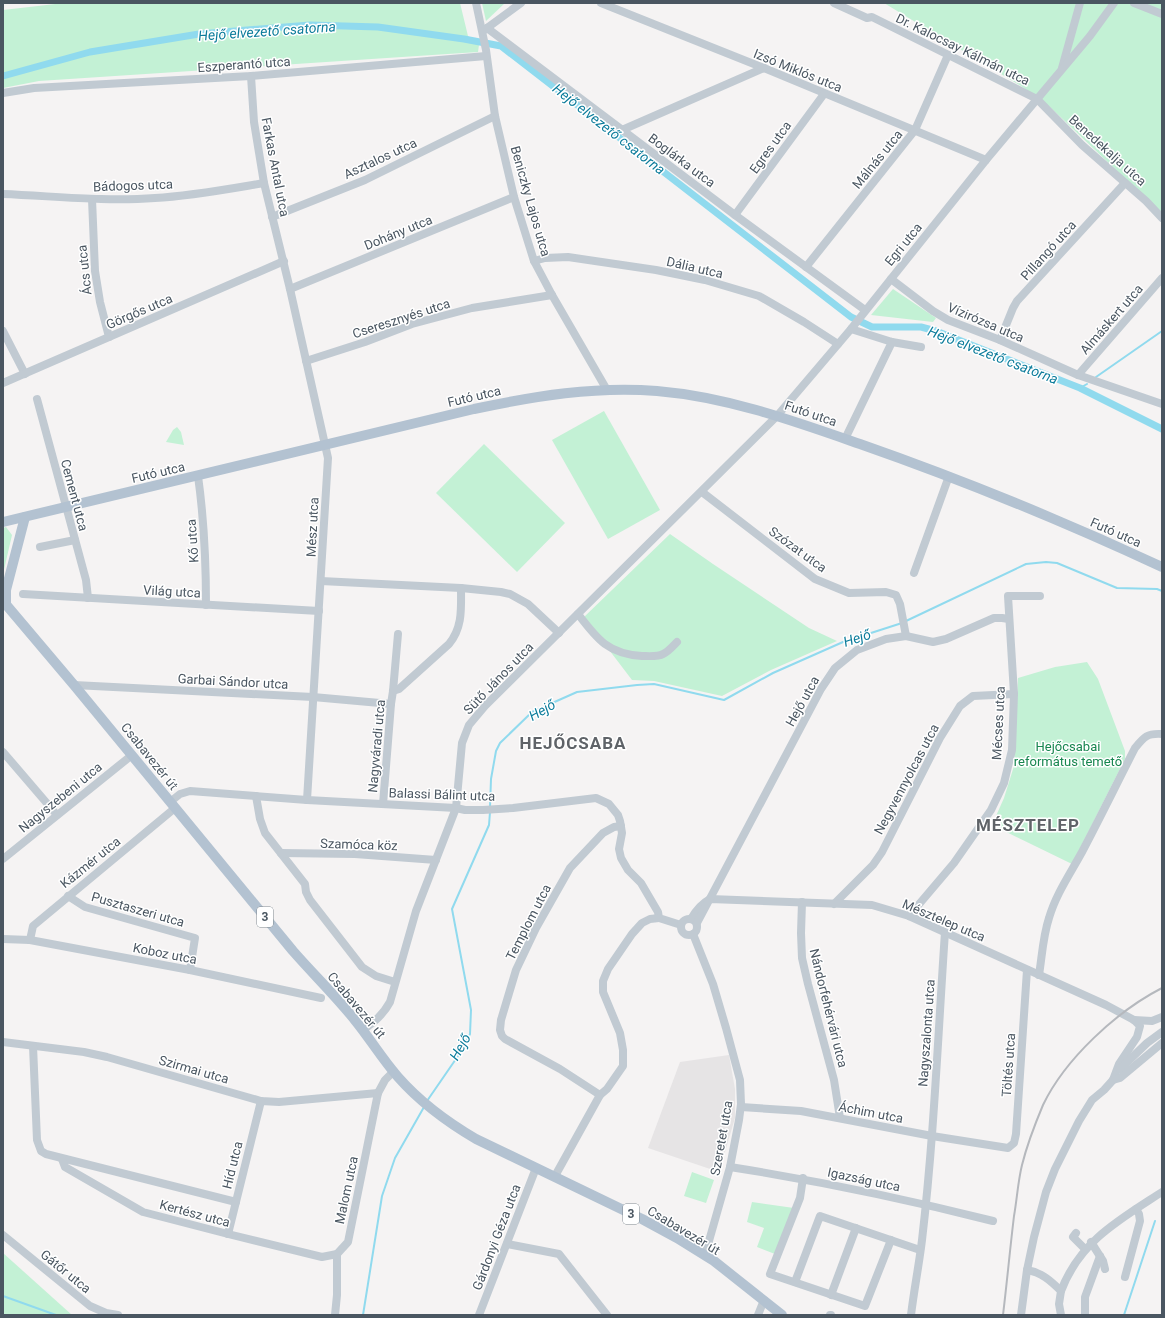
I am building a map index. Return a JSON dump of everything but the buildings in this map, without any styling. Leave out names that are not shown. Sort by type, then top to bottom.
[{"type":"main road","name":"Futó utca","points":[[3,522],[520,399],[556,394],[607,390],[656,391],[729,402],[757,409],[845,439],[949,476],[1035,511],[1162,567]]},
{"type":"main road","points":[[4,603],[25,517]]},
{"type":"main road","name":"Csabavezér út","points":[[4,603],[74,685],[293,951],[334,994],[394,1071],[421,1100],[455,1127],[471,1136],[642,1219],[705,1255],[782,1315]]},
{"type":"street","name":"Beniczky Lajos utca","points":[[476,3],[484,32],[495,116],[514,197],[534,261],[607,390]]},
{"type":"street","points":[[484,32],[521,3]]},
{"type":"street","name":"Izsó Miklós utca","points":[[601,3],[764,68],[986,160]]},
{"type":"street","name":"Dr. Kalocsay Kálmán utca","points":[[834,3],[867,18],[872,17],[1037,99]]},
{"type":"street","points":[[1061,71],[1080,3]]},
{"type":"street","name":"Egri utca","points":[[702,492],[778,416],[891,279],[986,160],[1090,36],[1114,3]]},
{"type":"street","points":[[1134,3],[1162,14]]},
{"type":"street","name":"Boglárka utca","points":[[484,32],[622,130],[806,267],[863,312]]},
{"type":"street","name":"Eszperantó utca","points":[[3,93],[34,88],[252,76],[486,53]]},
{"type":"street","name":"Málnás utca","points":[[806,267],[915,130],[948,55]]},
{"type":"street","points":[[622,130],[764,68]]},
{"type":"street","name":"Farkas Antal utca","points":[[252,76],[254,122],[264,183],[284,261],[306,361]]},
{"type":"street","name":"Egres utca","points":[[736,215],[824,94]]},
{"type":"street","name":"Benedekalja utca","points":[[1037,99],[1082,145],[1146,201],[1162,218]]},
{"type":"street","name":"Asztalos utca","points":[[272,217],[365,180],[495,116]]},
{"type":"street","name":"Bádogos utca","points":[[3,194],[118,200],[156,198],[264,183]]},
{"type":"street","name":"Pillangó utca","points":[[1000,340],[1017,301],[1125,183]]},
{"type":"street","name":"Dohány utca","points":[[290,289],[514,197]]},
{"type":"street","name":"Ács utca","points":[[92,198],[95,271],[100,302],[109,337]]},
{"type":"street","name":"Dália utca","points":[[534,261],[545,258],[568,257],[656,270],[704,280],[759,296],[838,344]]},
{"type":"street","name":"Görgős utca","points":[[3,383],[284,261]]},
{"type":"street","name":"Almáskert utca","points":[[1078,375],[1162,278]]},
{"type":"street","name":"Vízirózsa utca","points":[[891,279],[933,312],[948,320],[1000,340],[1078,375],[1162,404]]},
{"type":"street","name":"Cseresznyés utca","points":[[306,361],[365,342],[412,324],[472,308],[552,295]]},
{"type":"street","points":[[851,328],[892,342],[920,347]]},
{"type":"street","points":[[4,334],[25,374]]},
{"type":"street","points":[[845,439],[892,342]]},
{"type":"street","name":"Mész utca","points":[[306,361],[328,458],[307,800]]},
{"type":"street","name":"Cement utca","points":[[37,399],[86,580],[88,598]]},
{"type":"street","name":"Kő utca","points":[[198,476],[202,506],[206,570],[206,604]]},
{"type":"street","points":[[914,573],[949,476]]},
{"type":"street","name":"Sütő János utca","points":[[363,1030],[385,1011],[390,1002],[416,911],[456,808],[462,743],[469,725],[485,706],[702,492]]},
{"type":"street","name":"Szózat utca","points":[[702,492],[816,578],[849,593],[886,592],[896,596],[900,604],[906,633]]},
{"type":"street","points":[[40,547],[75,540]]},
{"type":"street","points":[[321,581],[461,588],[501,592],[510,594],[528,604],[559,633]]},
{"type":"street","name":"Nagyváradi utca","points":[[393,691],[399,689],[455,637],[461,616],[461,588]]},
{"type":"street","name":"Világ utca","points":[[23,594],[319,611]]},
{"type":"street","name":"Mécses utca","points":[[909,916],[954,864],[991,810],[1004,783],[1012,750],[1014,694],[1008,596],[1040,596]]},
{"type":"street","points":[[578,614],[606,646],[631,655],[663,655],[677,642]]},
{"type":"street","name":"Hejő utca","points":[[694,921],[710,899],[821,688],[835,668],[857,650],[906,633],[933,642],[946,639],[994,618],[1009,620]]},
{"type":"street","name":"Nagyváradi utca","points":[[383,804],[398,634]]},
{"type":"street","name":"Garbai Sándor utca","points":[[74,685],[313,697],[391,704]]},
{"type":"street","name":"Negyvennyolcas utca","points":[[834,904],[873,865],[882,852],[940,738],[960,706],[974,696],[1014,694]]},
{"type":"street","points":[[1039,975],[1045,931],[1053,907],[1064,883],[1082,853],[1135,748],[1143,737],[1162,734]]},
{"type":"street","points":[[3,752],[57,815]]},
{"type":"street","name":"Nagyszebeni utca","points":[[3,859],[132,755]]},
{"type":"street","name":"Balassi Bálint utca","points":[[172,805],[180,794],[190,791],[307,800],[456,808],[465,810],[496,809],[596,798],[609,804],[618,815],[622,833],[619,849],[621,858],[628,870],[641,883],[658,912],[659,918]]},
{"type":"street","points":[[256,796],[260,819],[265,833],[305,884],[306,892],[315,907],[362,967],[376,976],[395,982]]},
{"type":"street","name":"Kázmér utca","points":[[30,940],[32,926],[172,805]]},
{"type":"street","name":"Templom utca","points":[[600,1095],[560,1069],[505,1039],[500,1030],[516,970],[536,928],[570,868],[603,833],[614,827],[621,826]]},
{"type":"street","name":"Szamóca köz","points":[[281,853],[355,854],[436,860]]},
{"type":"street","name":"Pusztaszeri utca","points":[[68,896],[84,907],[195,938],[190,970]]},
{"type":"street","name":"Mésztelep utca","points":[[710,899],[872,905],[909,916],[1094,999],[1134,1020],[1152,1021],[1162,1017]]},
{"type":"street","name":"Nándorfehérvári utca","points":[[802,902],[802,958],[834,1080],[840,1118]]},
{"type":"street","points":[[555,1176],[600,1095],[607,1089],[623,1066],[623,1050],[620,1033],[603,992],[602,981],[608,969],[632,934],[642,923],[650,919],[659,918],[681,925]]},
{"type":"street","points":[[684,920],[694,921],[696,930],[693,934],[688,935],[681,930],[681,925],[684,920]]},
{"type":"street","name":"Nagyszalonta utca","points":[[910,1315],[926,1204],[932,1136],[945,932]]},
{"type":"street","name":"Szeretet utca","points":[[693,934],[713,984],[740,1080],[741,1107],[730,1167],[705,1255]]},
{"type":"street","name":"Koboz utca","points":[[3,939],[30,940],[190,970],[321,998]]},
{"type":"street","name":"Töltés utca","points":[[997,1146],[1008,1148],[1014,1142],[1028,970]]},
{"type":"street","points":[[1114,1077],[1124,1056],[1137,1037],[1140,1026],[1134,1020]]},
{"type":"street","points":[[1021,1315],[1027,1270],[1039,1216],[1055,1168],[1079,1121],[1092,1100],[1104,1090],[1114,1077],[1147,1043],[1162,1032]]},
{"type":"street","name":"Szirmai utca","points":[[3,1042],[84,1052],[107,1057],[260,1101],[279,1102],[378,1093]]},
{"type":"street","points":[[1114,1077],[1120,1078],[1162,1043]]},
{"type":"street","name":"Kertész utca","points":[[33,1046],[37,1140],[41,1151],[62,1159],[236,1202]]},
{"type":"street","name":"Malom utca","points":[[337,1254],[348,1242],[378,1093],[385,1080],[394,1071]]},
{"type":"street","name":"Híd utca","points":[[228,1234],[260,1101]]},
{"type":"street","name":"Áchim utca","points":[[741,1107],[801,1111],[932,1136],[997,1146]]},
{"type":"street","name":"Kertész utca","points":[[62,1159],[65,1167],[143,1212],[322,1257],[337,1254]]},
{"type":"street","name":"Igazság utca","points":[[730,1167],[803,1178],[926,1204],[993,1221]]},
{"type":"street","name":"Gárdonyi Géza utca","points":[[479,1315],[536,1168]]},
{"type":"street","points":[[803,1178],[800,1198],[770,1274],[865,1306],[891,1240]]},
{"type":"street","points":[[1061,1315],[1059,1304],[1061,1291],[1072,1269],[1085,1249],[1106,1230],[1162,1192]]},
{"type":"street","points":[[1125,1277],[1140,1221],[1140,1217],[1136,1209]]},
{"type":"street","points":[[795,1282],[820,1216],[920,1250]]},
{"type":"street","points":[[831,1295],[856,1228]]},
{"type":"street","points":[[1076,1233],[1073,1237],[1085,1249]]},
{"type":"street","name":"Gátőr utca","points":[[3,1235],[90,1306],[106,1313],[118,1315]]},
{"type":"street","points":[[1091,1242],[1103,1260],[1105,1270]]},
{"type":"street","points":[[507,1244],[559,1254],[607,1315]]},
{"type":"street","points":[[335,1315],[337,1295],[337,1254]]},
{"type":"street","points":[[1085,1315],[1085,1297],[1100,1256]]},
{"type":"street","points":[[1027,1270],[1036,1271],[1061,1291]]},
{"type":"street","points":[[758,1315],[764,1300]]},
{"type":"shaded area","points":[[729,1055],[735,1089],[735,1118],[719,1172],[648,1148],[680,1062]]},
{"type":"green space","points":[[64,3],[460,3],[468,36],[479,45],[478,52],[39,81],[3,88],[3,10]]},
{"type":"green space","points":[[482,3],[505,3],[486,21]]},
{"type":"green space","points":[[884,3],[1162,3],[1162,214],[1050,107],[1021,86]]},
{"type":"green space","points":[[893,289],[936,318],[933,322],[871,315]]},
{"type":"green space","points":[[604,411],[660,510],[608,539],[552,440]]},
{"type":"green space","points":[[177,427],[181,432],[184,445],[166,442],[173,430]]},
{"type":"green space","points":[[484,444],[565,523],[517,572],[436,493]]},
{"type":"green space","points":[[6,527],[12,535],[3,574],[3,528]]},
{"type":"green space","points":[[670,534],[809,628],[837,641],[771,670],[722,696],[654,681],[632,680],[584,617]]},
{"type":"green space","name":"Hejőcsabai református temető","points":[[1087,662],[1098,679],[1125,751],[1125,759],[1072,864],[992,825],[1004,798],[1014,766],[1018,678],[1055,667]]},
{"type":"green space","points":[[692,1172],[714,1180],[706,1203],[684,1196]]},
{"type":"green space","points":[[752,1202],[794,1208],[775,1254],[757,1247],[764,1228],[747,1222]]},
{"type":"green space","points":[[3,1253],[72,1315],[3,1315]]},
{"type":"waterway","name":"Hejő elvezető csatorna","points":[[3,76],[90,52],[199,34],[310,25],[378,27],[464,39],[501,46],[851,317],[872,327],[921,327],[936,331],[1080,388],[1162,429]]},
{"type":"waterway","points":[[1096,377],[1162,331]]},
{"type":"waterway","name":"Hejő elvezető csatorna","points":[[1080,388],[1087,384]]},
{"type":"waterway","name":"Hejő","points":[[906,621],[1026,564],[1046,562],[1057,563],[1117,588],[1157,589],[1162,591]]},
{"type":"waterway","name":"Hejő","points":[[490,807],[491,779],[496,751],[500,743],[532,712],[577,692],[637,685],[654,684],[724,700],[773,673],[843,642],[902,623]]},
{"type":"waterway","name":"Hejő","points":[[427,1101],[458,1056],[470,1034],[471,1010],[452,909],[489,825],[490,812]]},
{"type":"waterway","name":"Hejő","points":[[363,1315],[382,1196],[395,1158],[424,1107]]},
{"type":"waterway","points":[[1124,1315],[1155,1221]]},
{"type":"waterway","name":"Hejő","points":[[3,1296],[56,1315]]},
{"type":"railway","points":[[1003,1315],[1014,1216],[1021,1171],[1024,1157],[1043,1105],[1065,1071],[1078,1054],[1094,1038],[1110,1023],[1162,988]]},
{"type":"district","name":"HEJŐCSABA","points":[[573,743]]},
{"type":"district","name":"MÉSZTELEP","points":[[1028,825]]}]
